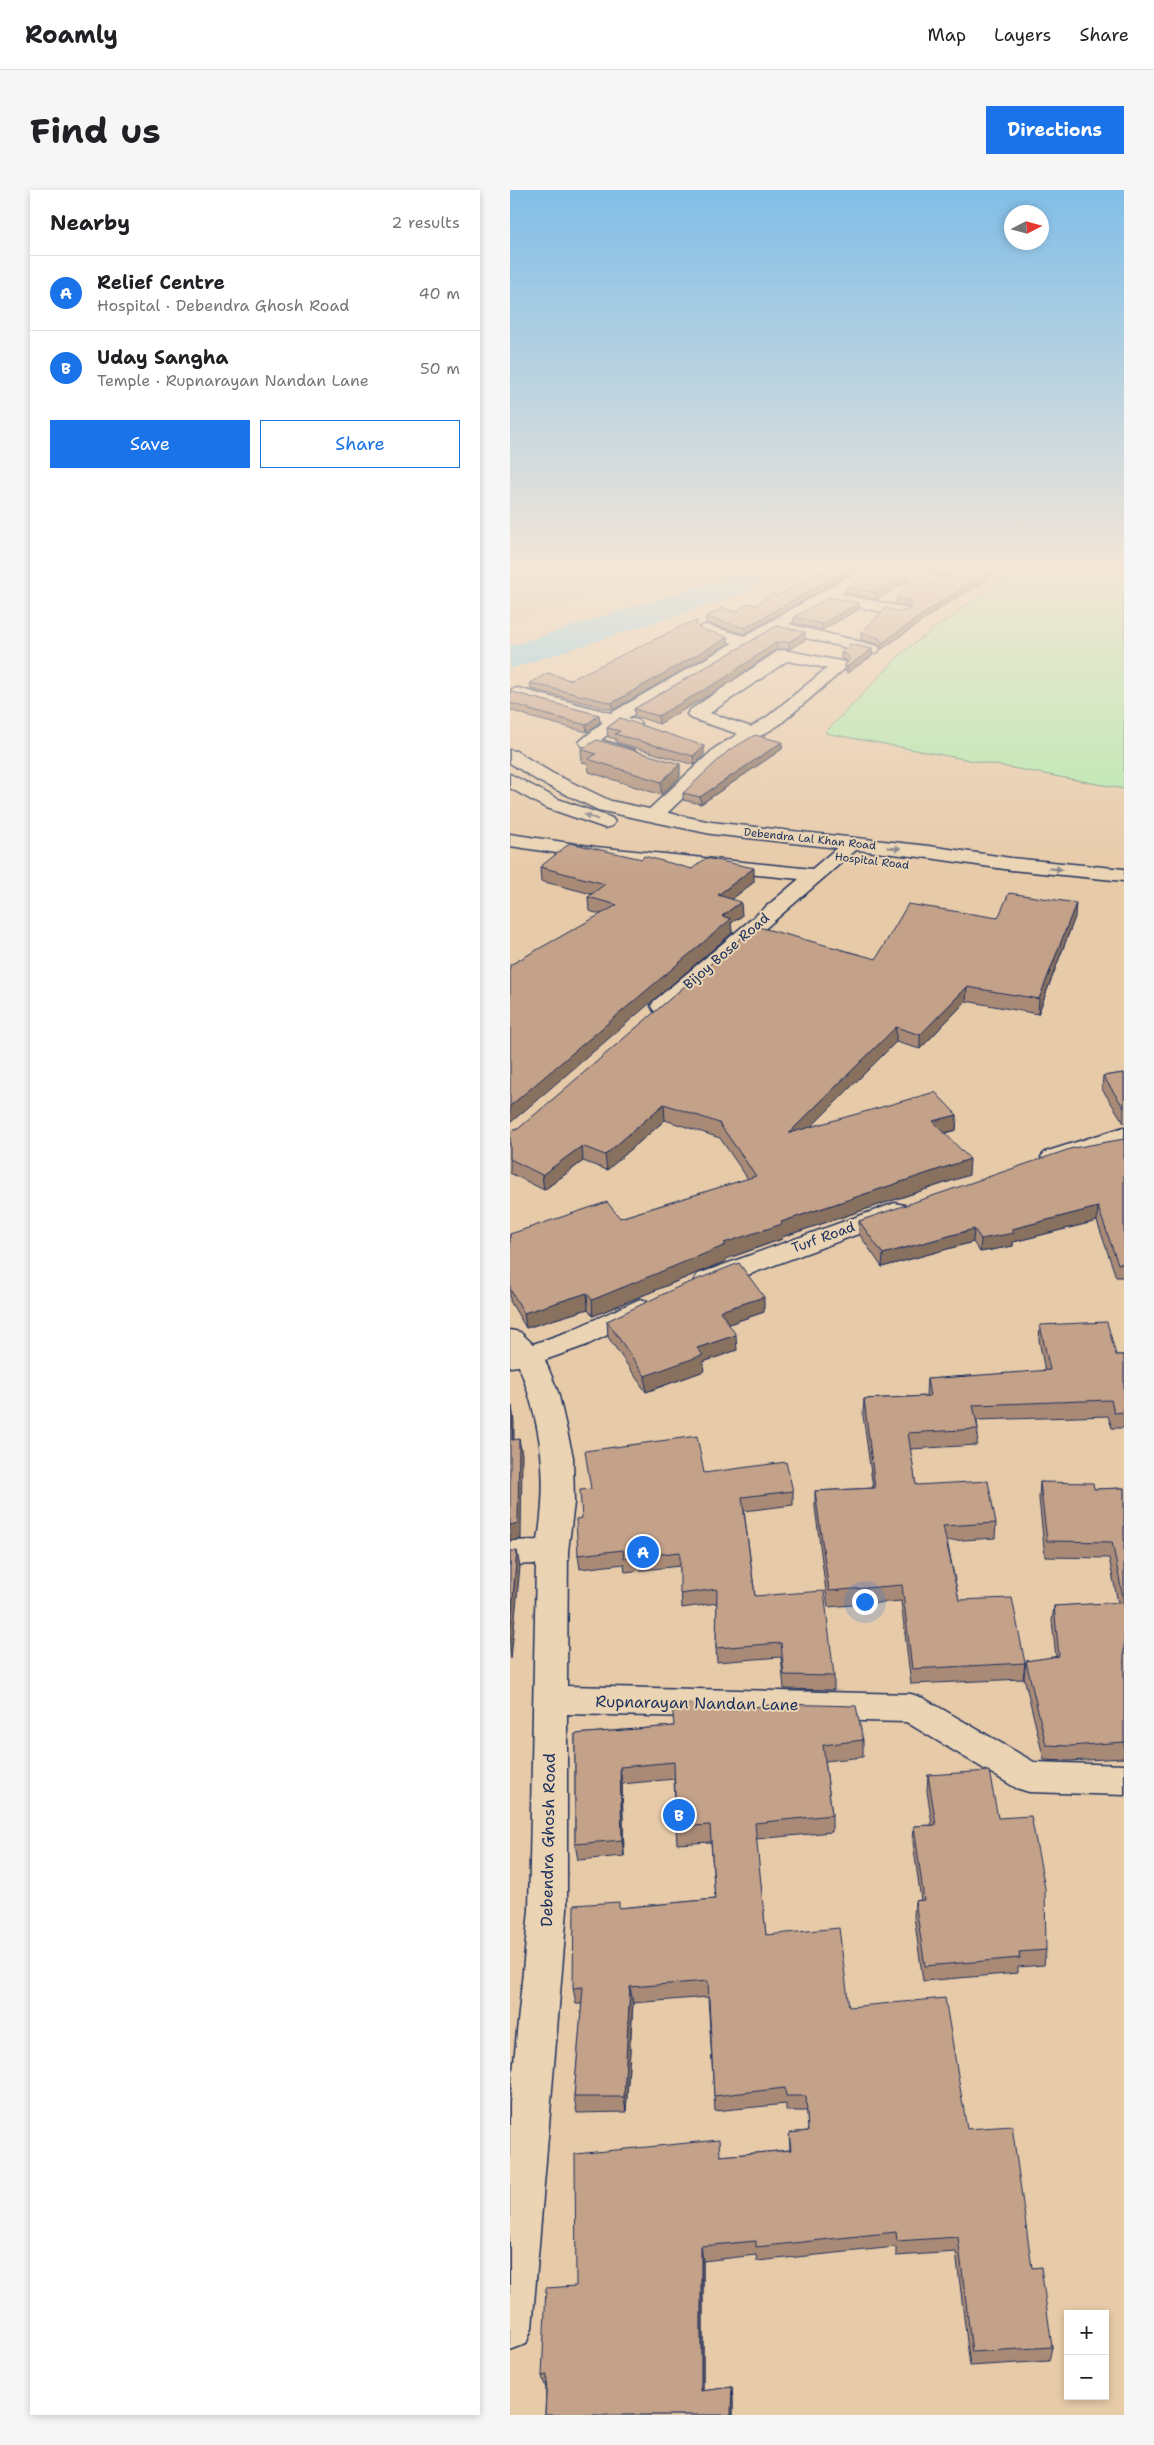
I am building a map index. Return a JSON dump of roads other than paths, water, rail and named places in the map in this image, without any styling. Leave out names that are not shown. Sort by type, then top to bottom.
[{"type":"street","points":[[642,758],[588,742],[616,719],[700,670]]},
{"type":"street","points":[[752,733],[696,714],[762,670]]},
{"type":"street","points":[[653,816],[721,752],[773,721],[835,670]]},
{"type":"street","points":[[518,693],[645,728]]},
{"type":"street","points":[[702,746],[721,752]]},
{"type":"street","name":"Debendra Lal Khan Road","points":[[518,760],[605,806],[730,831],[845,850],[1124,875]]},
{"type":"street","points":[[679,769],[697,774]]},
{"type":"street","name":"Hospital Road","points":[[510,780],[551,803],[619,826],[845,850],[1124,891]]},
{"type":"street","points":[[510,840],[596,853],[815,875]]},
{"type":"street","name":"Bijoy Bose Road","points":[[644,1021],[845,850]]},
{"type":"street","points":[[1030,1164],[1124,1134]]},
{"type":"street","name":"Turf Road","points":[[684,1289],[922,1201]]},
{"type":"street","points":[[516,1351],[564,1344],[658,1299]]},
{"type":"street","name":"Debendra Ghosh Road","points":[[510,2328],[548,1910],[552,1551],[559,1503],[558,1458],[543,1392],[516,1351]]},
{"type":"street","points":[[510,1553],[552,1551]]},
{"type":"street","name":"Rupnarayan Nandan Lane","points":[[551,1700],[911,1708],[1030,1777],[1124,1780]]},
{"type":"place","name":"Relief Centre","points":[[643,1552]]},
{"type":"place","name":"Uday Sangha","points":[[679,1815]]}]
